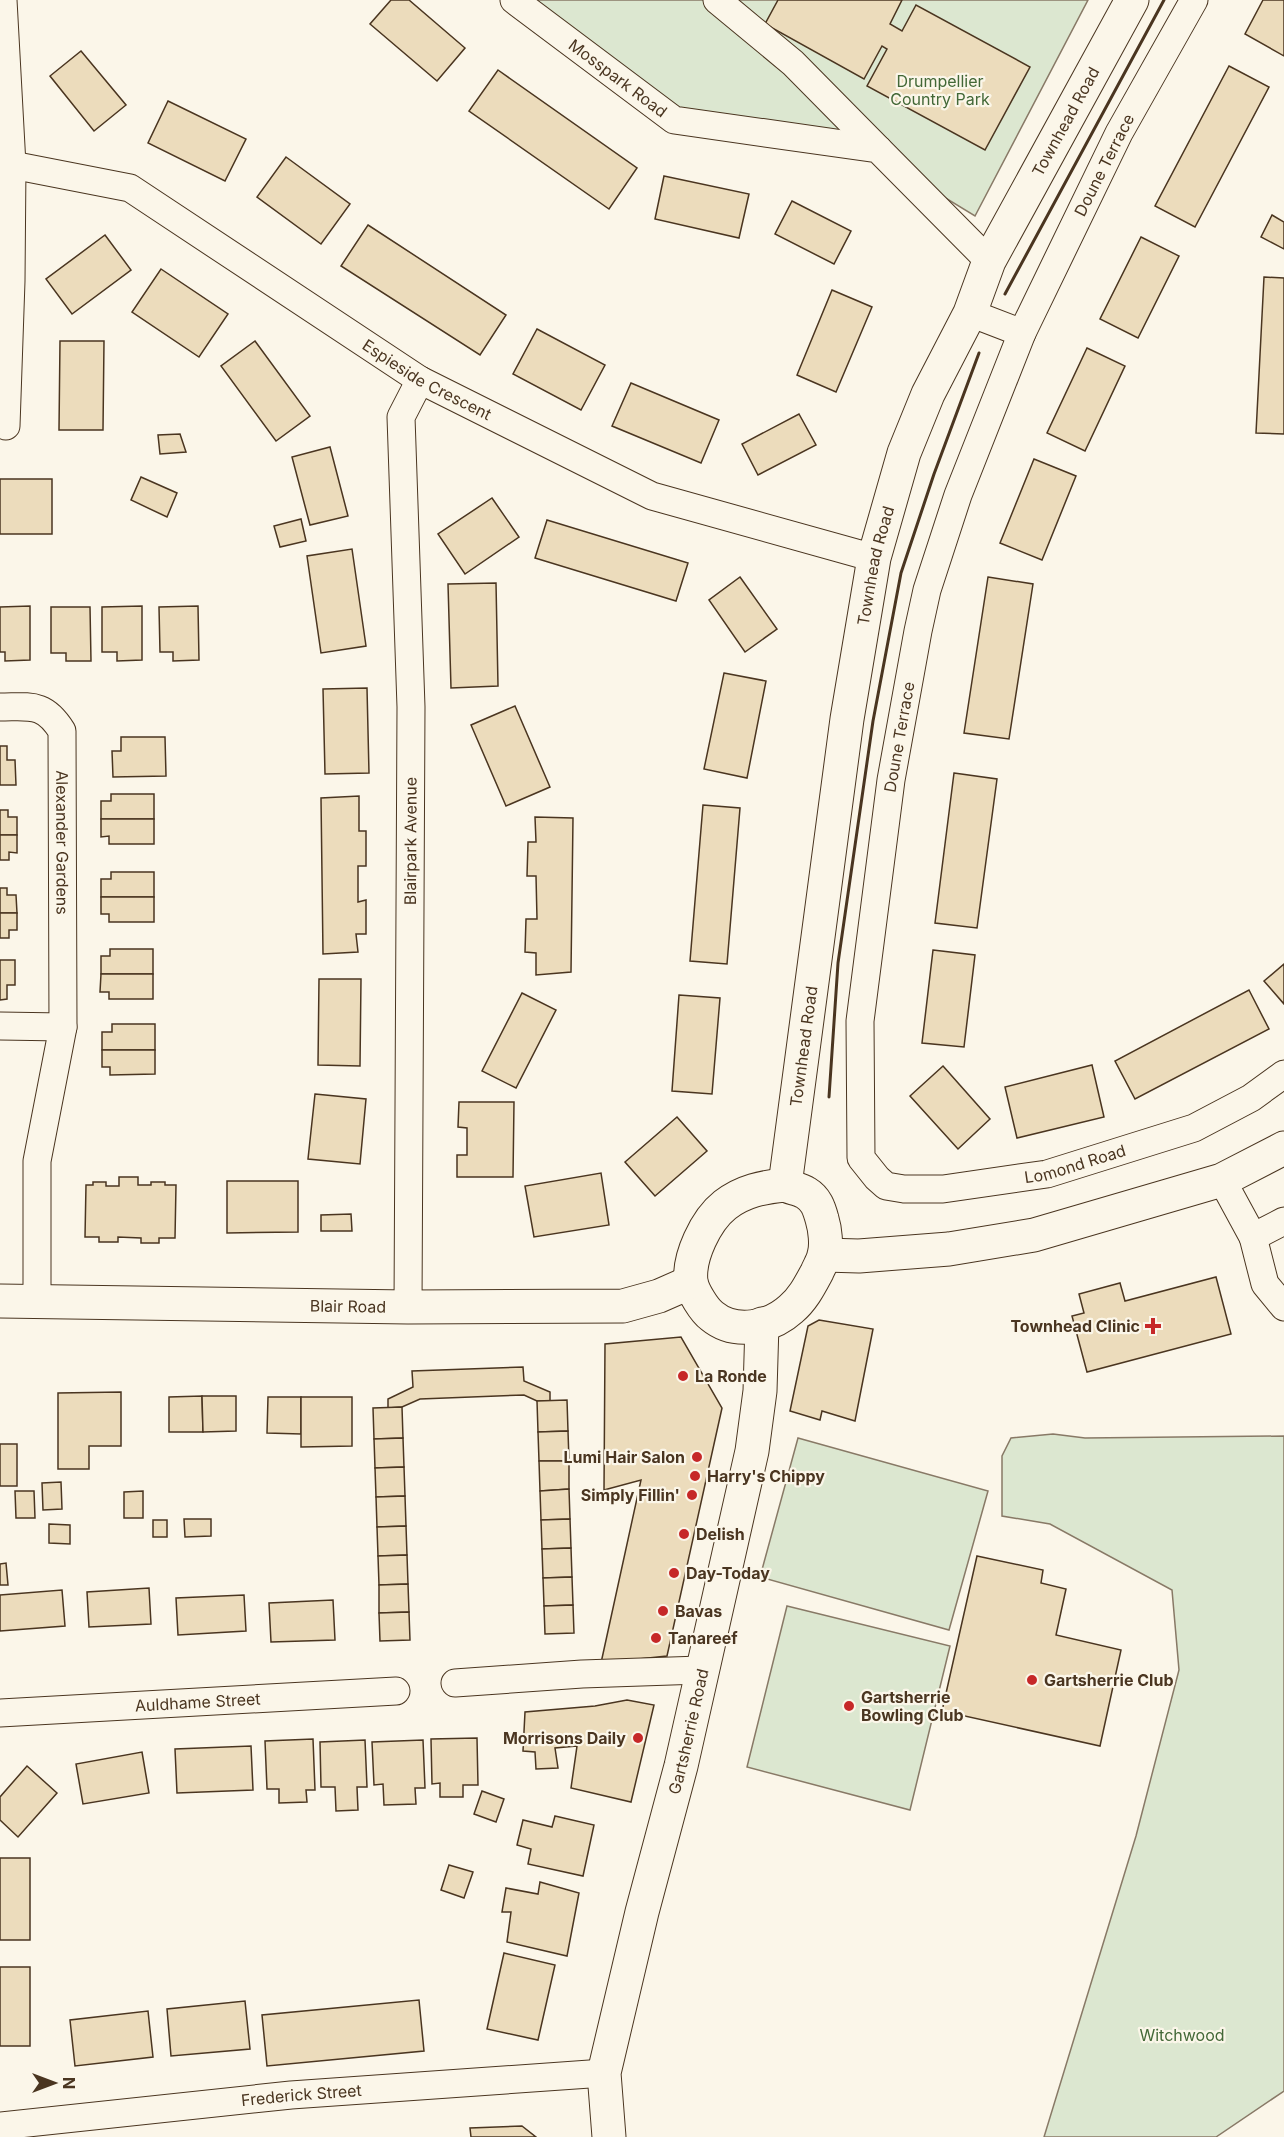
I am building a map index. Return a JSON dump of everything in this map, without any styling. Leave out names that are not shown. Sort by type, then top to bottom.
[{"type":"street","points":[[3,0],[11,281],[6,426]]},
{"type":"street","name":"Mosspark Road","points":[[514,0],[674,120],[878,149]]},
{"type":"street","points":[[717,0],[793,63],[989,261]]},
{"type":"street","name":"Townhead Road","points":[[785,1185],[847,719],[874,558],[904,453],[928,394],[970,313],[989,261],[1132,0]]},
{"type":"street","name":"Doune Terrace","points":[[861,1158],[860,1021],[891,780],[927,590],[958,495],[1022,333],[1119,133],[1194,0]]},
{"type":"street","name":"Espieside Crescent","points":[[6,166],[130,188],[420,380],[652,496],[874,558]]},
{"type":"street","points":[[970,313],[1022,333]]},
{"type":"street","name":"Blairpark Avenue","points":[[408,1307],[411,707],[401,417],[420,380]]},
{"type":"street","name":"Alexander Gardens","points":[[0,707],[34,707],[43,710],[62,731],[63,1027],[37,1161],[37,1300]]},
{"type":"street","points":[[0,1026],[63,1027]]},
{"type":"street","name":"Lomond Road","points":[[861,1158],[886,1186],[904,1189],[943,1189],[1047,1174],[1194,1128],[1251,1098],[1284,1074]]},
{"type":"street","points":[[825,1255],[860,1256],[949,1249],[1034,1235],[1222,1180],[1284,1148]]},
{"type":"street","points":[[1222,1180],[1252,1237],[1265,1284],[1284,1307]]},
{"type":"street","points":[[785,1185],[807,1193],[819,1205],[824,1226],[825,1255],[807,1292],[779,1319],[748,1328],[718,1322],[708,1313],[691,1282],[700,1237],[710,1220],[725,1205],[741,1195],[764,1187],[785,1185]]},
{"type":"street","points":[[1252,1237],[1284,1221]]},
{"type":"street","name":"Blair Road","points":[[0,1301],[408,1307],[623,1306],[659,1296],[691,1282]]},
{"type":"street","name":"Gartsherrie Road","points":[[609,2137],[604,2073],[642,1912],[681,1766],[752,1451],[760,1391],[762,1324]]},
{"type":"street","points":[[455,1683],[582,1674],[701,1670]]},
{"type":"street","name":"Auldhame Street","points":[[0,1713],[396,1691]]},
{"type":"street","name":"Frederick Street","points":[[0,2126],[291,2095],[604,2073]]},
{"type":"green space","name":"Drumpellier Country Park","points":[[524,0],[1088,0],[975,216],[852,141],[689,114]]},
{"type":"green space","name":"Witchwood","points":[[1053,1434],[1085,1438],[1284,1436],[1284,2091],[1216,2137],[1044,2137],[1136,1836],[1179,1670],[1172,1590],[1050,1524],[1002,1516],[1002,1456],[1011,1438]]},
{"type":"green space","points":[[798,1438],[988,1491],[949,1630],[760,1577]]},
{"type":"green space","name":"Gartsherrie Bowling Club","points":[[787,1606],[950,1646],[910,1810],[747,1767]]},
{"type":"building","points":[[391,0],[409,0],[465,48],[437,81],[370,24]]},
{"type":"building","points":[[778,0],[902,0],[890,24],[902,31],[916,5],[1030,67],[985,150],[867,86],[887,49],[882,46],[864,79],[765,24]]},
{"type":"building","points":[[1263,0],[1284,0],[1284,56],[1245,34]]},
{"type":"building","points":[[81,51],[126,105],[94,131],[50,76]]},
{"type":"building","points":[[1229,66],[1269,87],[1195,227],[1155,206]]},
{"type":"building","points":[[498,70],[637,168],[609,209],[469,111]]},
{"type":"building","points":[[168,101],[246,139],[225,181],[148,143]]},
{"type":"building","points":[[286,157],[350,204],[321,244],[257,197]]},
{"type":"building","points":[[664,176],[749,194],[739,238],[655,219]]},
{"type":"building","points":[[792,201],[851,231],[834,264],[775,234]]},
{"type":"building","points":[[1272,215],[1284,222],[1284,249],[1261,237]]},
{"type":"building","points":[[368,225],[506,315],[480,355],[341,266]]},
{"type":"building","points":[[105,235],[131,270],[72,314],[46,279]]},
{"type":"building","points":[[1141,237],[1179,256],[1138,338],[1100,319]]},
{"type":"building","points":[[161,269],[228,314],[199,357],[132,312]]},
{"type":"building","points":[[1264,277],[1284,278],[1284,434],[1256,433]]},
{"type":"building","points":[[832,290],[872,307],[836,392],[797,375]]},
{"type":"building","points":[[537,329],[605,365],[581,410],[513,374]]},
{"type":"building","points":[[60,341],[104,341],[103,430],[59,430]]},
{"type":"building","points":[[255,341],[310,416],[276,441],[221,366]]},
{"type":"building","points":[[1087,348],[1125,366],[1085,451],[1047,433]]},
{"type":"building","points":[[631,383],[719,420],[701,463],[612,426]]},
{"type":"building","points":[[799,414],[816,445],[758,475],[742,444]]},
{"type":"building","points":[[180,434],[186,452],[160,454],[158,435]]},
{"type":"building","points":[[330,447],[348,516],[310,525],[292,457]]},
{"type":"building","points":[[1034,459],[1076,476],[1042,560],[1000,543]]},
{"type":"building","points":[[141,477],[177,493],[167,517],[131,500]]},
{"type":"building","points":[[0,479],[52,479],[52,534],[0,534]]},
{"type":"building","points":[[492,498],[519,537],[465,574],[438,534]]},
{"type":"building","points":[[301,519],[306,541],[280,547],[274,526]]},
{"type":"building","points":[[547,520],[688,563],[676,601],[535,558]]},
{"type":"building","points":[[352,549],[366,646],[321,653],[307,556]]},
{"type":"building","points":[[740,577],[777,629],[745,652],[709,600]]},
{"type":"building","points":[[988,577],[1033,584],[1009,739],[964,733]]},
{"type":"building","points":[[496,583],[498,686],[451,688],[448,584]]},
{"type":"building","points":[[30,606],[30,660],[5,661],[5,652],[0,652],[0,607]]},
{"type":"building","points":[[142,606],[142,660],[117,661],[117,652],[102,652],[102,607]]},
{"type":"building","points":[[198,606],[199,660],[173,661],[173,652],[160,652],[159,607]]},
{"type":"building","points":[[51,607],[90,607],[91,661],[66,661],[66,653],[51,653]]},
{"type":"building","points":[[724,673],[766,681],[747,778],[704,769]]},
{"type":"building","points":[[367,688],[369,773],[325,774],[323,689]]},
{"type":"building","points":[[515,706],[550,787],[506,806],[471,725]]},
{"type":"building","points":[[121,737],[165,737],[166,776],[113,777],[112,751],[121,751]]},
{"type":"building","points":[[0,746],[7,746],[7,760],[15,760],[16,785],[0,785]]},
{"type":"building","points":[[954,773],[997,779],[977,928],[935,923]]},
{"type":"building","points":[[111,794],[154,794],[154,819],[101,819],[101,801],[111,801]]},
{"type":"building","points":[[359,796],[359,831],[366,831],[366,866],[358,866],[358,902],[366,900],[366,934],[356,934],[358,952],[323,954],[321,798]]},
{"type":"building","points":[[703,805],[740,808],[727,964],[690,961]]},
{"type":"building","points":[[0,810],[8,810],[8,817],[17,817],[17,835],[0,835]]},
{"type":"building","points":[[535,817],[573,818],[571,972],[536,975],[536,953],[525,952],[526,919],[537,919],[536,876],[527,876],[528,842],[536,842]]},
{"type":"building","points":[[101,819],[154,819],[154,844],[109,844],[109,836],[101,837]]},
{"type":"building","points":[[0,835],[17,835],[17,853],[9,852],[9,860],[0,860]]},
{"type":"building","points":[[111,872],[154,872],[154,897],[101,897],[101,879],[111,879]]},
{"type":"building","points":[[0,888],[7,888],[7,895],[16,895],[17,913],[0,913]]},
{"type":"building","points":[[101,897],[154,897],[154,922],[109,922],[109,914],[101,914]]},
{"type":"building","points":[[0,913],[17,913],[17,930],[9,930],[9,938],[0,938]]},
{"type":"building","points":[[110,949],[153,949],[153,974],[101,974],[101,956],[110,956]]},
{"type":"building","points":[[933,950],[975,955],[964,1047],[922,1043]]},
{"type":"building","points":[[0,960],[15,960],[15,985],[7,985],[7,999],[0,1000]]},
{"type":"building","points":[[1284,964],[1284,1004],[1264,981]]},
{"type":"building","points":[[101,974],[153,974],[153,999],[109,999],[109,992],[100,992]]},
{"type":"building","points":[[319,979],[361,979],[360,1066],[318,1065]]},
{"type":"building","points":[[1249,990],[1269,1029],[1135,1099],[1115,1061]]},
{"type":"building","points":[[522,993],[556,1010],[516,1088],[482,1071]]},
{"type":"building","points":[[679,995],[720,998],[712,1094],[672,1091]]},
{"type":"building","points":[[112,1024],[155,1024],[155,1050],[102,1050],[102,1032],[112,1032]]},
{"type":"building","points":[[102,1050],[155,1050],[155,1074],[110,1075],[110,1067],[102,1067]]},
{"type":"building","points":[[1092,1065],[1104,1117],[1017,1138],[1005,1087]]},
{"type":"building","points":[[943,1066],[990,1119],[958,1149],[910,1096]]},
{"type":"building","points":[[315,1094],[366,1099],[360,1164],[308,1159]]},
{"type":"building","points":[[459,1102],[514,1102],[513,1177],[457,1177],[457,1155],[467,1155],[467,1128],[458,1127]]},
{"type":"building","points":[[677,1117],[707,1151],[655,1196],[625,1162]]},
{"type":"building","points":[[601,1173],[609,1225],[534,1237],[525,1186]]},
{"type":"building","points":[[119,1177],[138,1177],[138,1185],[165,1182],[165,1185],[176,1185],[175,1238],[159,1238],[159,1243],[141,1243],[141,1238],[118,1237],[118,1242],[99,1242],[99,1237],[85,1237],[86,1185],[93,1185],[93,1182],[106,1182],[106,1186],[119,1186]]},
{"type":"building","points":[[227,1181],[298,1181],[298,1232],[227,1233]]},
{"type":"building","points":[[351,1214],[352,1231],[321,1231],[321,1215]]},
{"type":"building","points":[[1216,1277],[1231,1334],[1087,1372],[1072,1316],[1084,1313],[1079,1294],[1120,1283],[1125,1301]]},
{"type":"building","points":[[819,1320],[873,1329],[855,1421],[822,1411],[820,1420],[790,1411],[808,1326]]},
{"type":"building","points":[[681,1337],[722,1408],[667,1656],[601,1663],[641,1480],[604,1490],[605,1344]]},
{"type":"building","points":[[523,1367],[524,1381],[550,1392],[550,1401],[537,1401],[524,1395],[420,1399],[402,1407],[388,1408],[388,1399],[413,1387],[412,1371]]},
{"type":"building","points":[[121,1392],[121,1446],[89,1446],[89,1469],[58,1469],[58,1393]]},
{"type":"building","points":[[202,1396],[203,1432],[169,1432],[169,1397]]},
{"type":"building","points":[[202,1396],[236,1396],[236,1431],[203,1432]]},
{"type":"building","points":[[268,1397],[301,1397],[301,1434],[267,1433]]},
{"type":"building","points":[[301,1397],[352,1397],[352,1446],[301,1447]]},
{"type":"building","points":[[567,1400],[568,1431],[538,1432],[537,1401]]},
{"type":"building","points":[[402,1407],[403,1438],[374,1439],[373,1408]]},
{"type":"building","points":[[568,1431],[569,1461],[539,1461],[538,1432]]},
{"type":"building","points":[[403,1438],[404,1467],[375,1468],[374,1439]]},
{"type":"building","points":[[0,1444],[17,1444],[17,1486],[0,1486]]},
{"type":"building","points":[[539,1461],[569,1461],[569,1489],[540,1491]]},
{"type":"building","points":[[404,1467],[405,1496],[376,1497],[375,1468]]},
{"type":"building","points":[[61,1482],[62,1509],[43,1510],[42,1483]]},
{"type":"building","points":[[569,1489],[570,1519],[541,1520],[540,1491]]},
{"type":"building","points":[[15,1491],[34,1491],[35,1518],[16,1518]]},
{"type":"building","points":[[143,1491],[143,1518],[124,1518],[124,1492]]},
{"type":"building","points":[[405,1496],[406,1526],[377,1527],[376,1497]]},
{"type":"building","points":[[184,1519],[211,1519],[211,1536],[185,1537]]},
{"type":"building","points":[[570,1519],[571,1548],[542,1549],[541,1520]]},
{"type":"building","points":[[153,1520],[167,1520],[167,1537],[153,1537]]},
{"type":"building","points":[[49,1524],[70,1525],[70,1544],[49,1543]]},
{"type":"building","points":[[406,1526],[407,1555],[378,1556],[377,1527]]},
{"type":"building","points":[[571,1548],[572,1577],[543,1578],[542,1549]]},
{"type":"building","points":[[407,1555],[408,1584],[379,1585],[378,1556]]},
{"type":"building","name":"Gartsherrie Club","points":[[977,1556],[1043,1570],[1041,1583],[1066,1589],[1056,1635],[1121,1650],[1100,1746],[942,1711]]},
{"type":"building","points":[[6,1563],[8,1585],[0,1585],[0,1564]]},
{"type":"building","points":[[572,1577],[573,1605],[544,1606],[543,1578]]},
{"type":"building","points":[[408,1584],[409,1612],[379,1613],[379,1585]]},
{"type":"building","points":[[149,1588],[151,1624],[89,1627],[87,1592]]},
{"type":"building","points":[[62,1590],[65,1626],[0,1631],[0,1595]]},
{"type":"building","points":[[244,1595],[246,1631],[178,1635],[176,1598]]},
{"type":"building","points":[[333,1600],[335,1640],[271,1642],[269,1603]]},
{"type":"building","points":[[573,1605],[574,1633],[545,1634],[544,1606]]},
{"type":"building","points":[[409,1612],[410,1640],[380,1641],[379,1613]]},
{"type":"building","points":[[627,1700],[654,1705],[631,1802],[571,1788],[577,1746],[555,1748],[558,1768],[536,1769],[535,1752],[523,1751],[525,1712],[595,1706]]},
{"type":"building","points":[[477,1738],[478,1785],[463,1785],[463,1797],[440,1797],[440,1783],[432,1784],[431,1739]]},
{"type":"building","points":[[313,1739],[315,1790],[306,1790],[307,1802],[279,1803],[279,1789],[267,1789],[265,1741]]},
{"type":"building","points":[[365,1740],[367,1787],[357,1787],[358,1810],[336,1811],[335,1787],[321,1787],[320,1742]]},
{"type":"building","points":[[423,1740],[425,1788],[415,1788],[416,1804],[384,1805],[383,1784],[374,1785],[372,1742]]},
{"type":"building","points":[[251,1746],[253,1790],[177,1793],[175,1749]]},
{"type":"building","points":[[142,1752],[149,1793],[83,1804],[76,1764]]},
{"type":"building","points":[[27,1766],[57,1793],[18,1837],[0,1820],[0,1797]]},
{"type":"building","points":[[482,1791],[504,1799],[496,1822],[474,1814]]},
{"type":"building","points":[[555,1816],[594,1825],[583,1876],[528,1864],[531,1849],[517,1845],[523,1820],[552,1827]]},
{"type":"building","points":[[0,1858],[30,1858],[30,1940],[0,1940]]},
{"type":"building","points":[[449,1865],[473,1872],[464,1898],[441,1890]]},
{"type":"building","points":[[540,1882],[579,1893],[567,1956],[507,1942],[511,1912],[502,1912],[506,1888],[538,1894]]},
{"type":"building","points":[[504,1953],[555,1965],[538,2040],[487,2029]]},
{"type":"building","points":[[0,1967],[30,1967],[30,2046],[0,2046]]},
{"type":"building","points":[[419,2000],[424,2051],[267,2066],[262,2015]]},
{"type":"building","points":[[245,2001],[250,2049],[171,2056],[167,2009]]},
{"type":"building","points":[[148,2011],[153,2057],[75,2066],[70,2020]]},
{"type":"building","points":[[522,2126],[536,2137],[471,2137],[470,2128]]},
{"type":"wall","points":[[1005,294],[1164,0]]},
{"type":"wall","points":[[829,1097],[838,963],[873,721],[901,573],[934,474],[979,353]]},
{"type":"place","name":"Townhead Clinic","points":[[1153,1326]]},
{"type":"place","name":"La Ronde","points":[[683,1376]]},
{"type":"place","name":"Lumi Hair Salon","points":[[697,1457]]},
{"type":"place","name":"Harry's Chippy","points":[[695,1476]]},
{"type":"place","name":"Simply Fillin'","points":[[692,1495]]},
{"type":"place","name":"Delish","points":[[684,1534]]},
{"type":"place","name":"Day-Today","points":[[674,1573]]},
{"type":"place","name":"Bavas","points":[[663,1611]]},
{"type":"place","name":"Tanareef","points":[[656,1638]]},
{"type":"place","name":"Gartsherrie Club","points":[[1032,1680]]},
{"type":"place","name":"Gartsherrie Bowling Club","points":[[849,1706]]},
{"type":"place","name":"Morrisons Daily","points":[[638,1738]]}]
